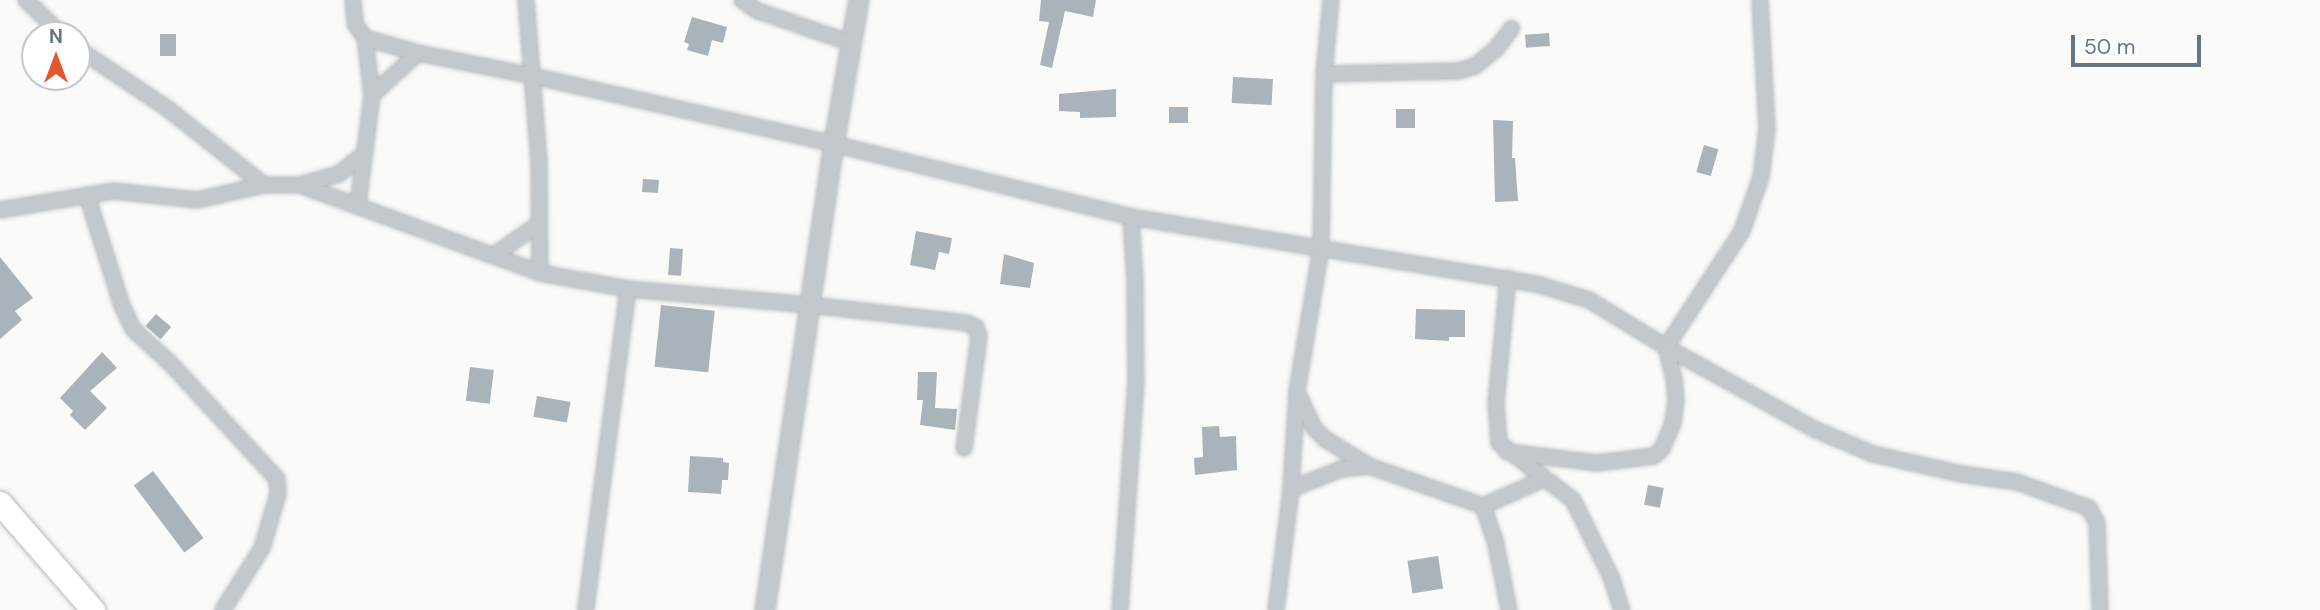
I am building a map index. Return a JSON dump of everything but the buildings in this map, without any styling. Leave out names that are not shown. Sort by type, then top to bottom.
[{"type":"main road","points":[[0,503],[93,610]]},
{"type":"street","points":[[26,0],[48,21]]},
{"type":"street","points":[[354,0],[355,24],[365,38],[372,94],[358,204]]},
{"type":"street","points":[[526,0],[533,76],[540,273]]},
{"type":"street","points":[[742,0],[758,11],[851,43]]},
{"type":"street","points":[[765,610],[834,144],[859,0]]},
{"type":"street","points":[[1276,610],[1291,489],[1297,391],[1321,247],[1324,74],[1331,0]]},
{"type":"street","points":[[1507,452],[1597,463],[1654,456],[1662,449],[1673,423],[1676,401],[1674,378],[1666,347],[1742,232],[1761,177],[1767,129],[1760,0]]},
{"type":"street","points":[[1324,74],[1458,71],[1475,66],[1496,49],[1513,27]]},
{"type":"street","points":[[365,38],[418,53],[533,76],[834,144],[1131,217],[1508,278],[1589,300],[1666,347],[1814,429],[1873,454],[1961,474],[2017,482],[2089,508],[2097,523],[2100,610]]},
{"type":"street","points":[[372,94],[418,53]]},
{"type":"street","points":[[91,57],[168,109],[264,185]]},
{"type":"street","points":[[0,209],[123,191],[175,200],[197,200],[264,185],[300,185],[339,174],[365,153]]},
{"type":"street","points":[[300,185],[358,204],[540,273],[628,289],[810,305],[967,323],[976,327],[979,336],[964,448]]},
{"type":"street","points":[[87,195],[122,306],[133,329],[170,363],[276,479],[278,494],[262,548],[223,610]]},
{"type":"street","points":[[1120,610],[1136,383],[1131,217]]},
{"type":"street","points":[[493,256],[540,223]]},
{"type":"street","points":[[1508,278],[1496,403],[1499,443],[1507,452],[1573,500],[1622,610]]},
{"type":"street","points":[[586,610],[628,289]]},
{"type":"street","points":[[1297,391],[1314,428],[1325,439],[1369,466],[1483,506],[1544,479]]},
{"type":"street","points":[[1291,489],[1341,469],[1369,466]]},
{"type":"street","points":[[1483,506],[1495,540],[1509,610]]}]
